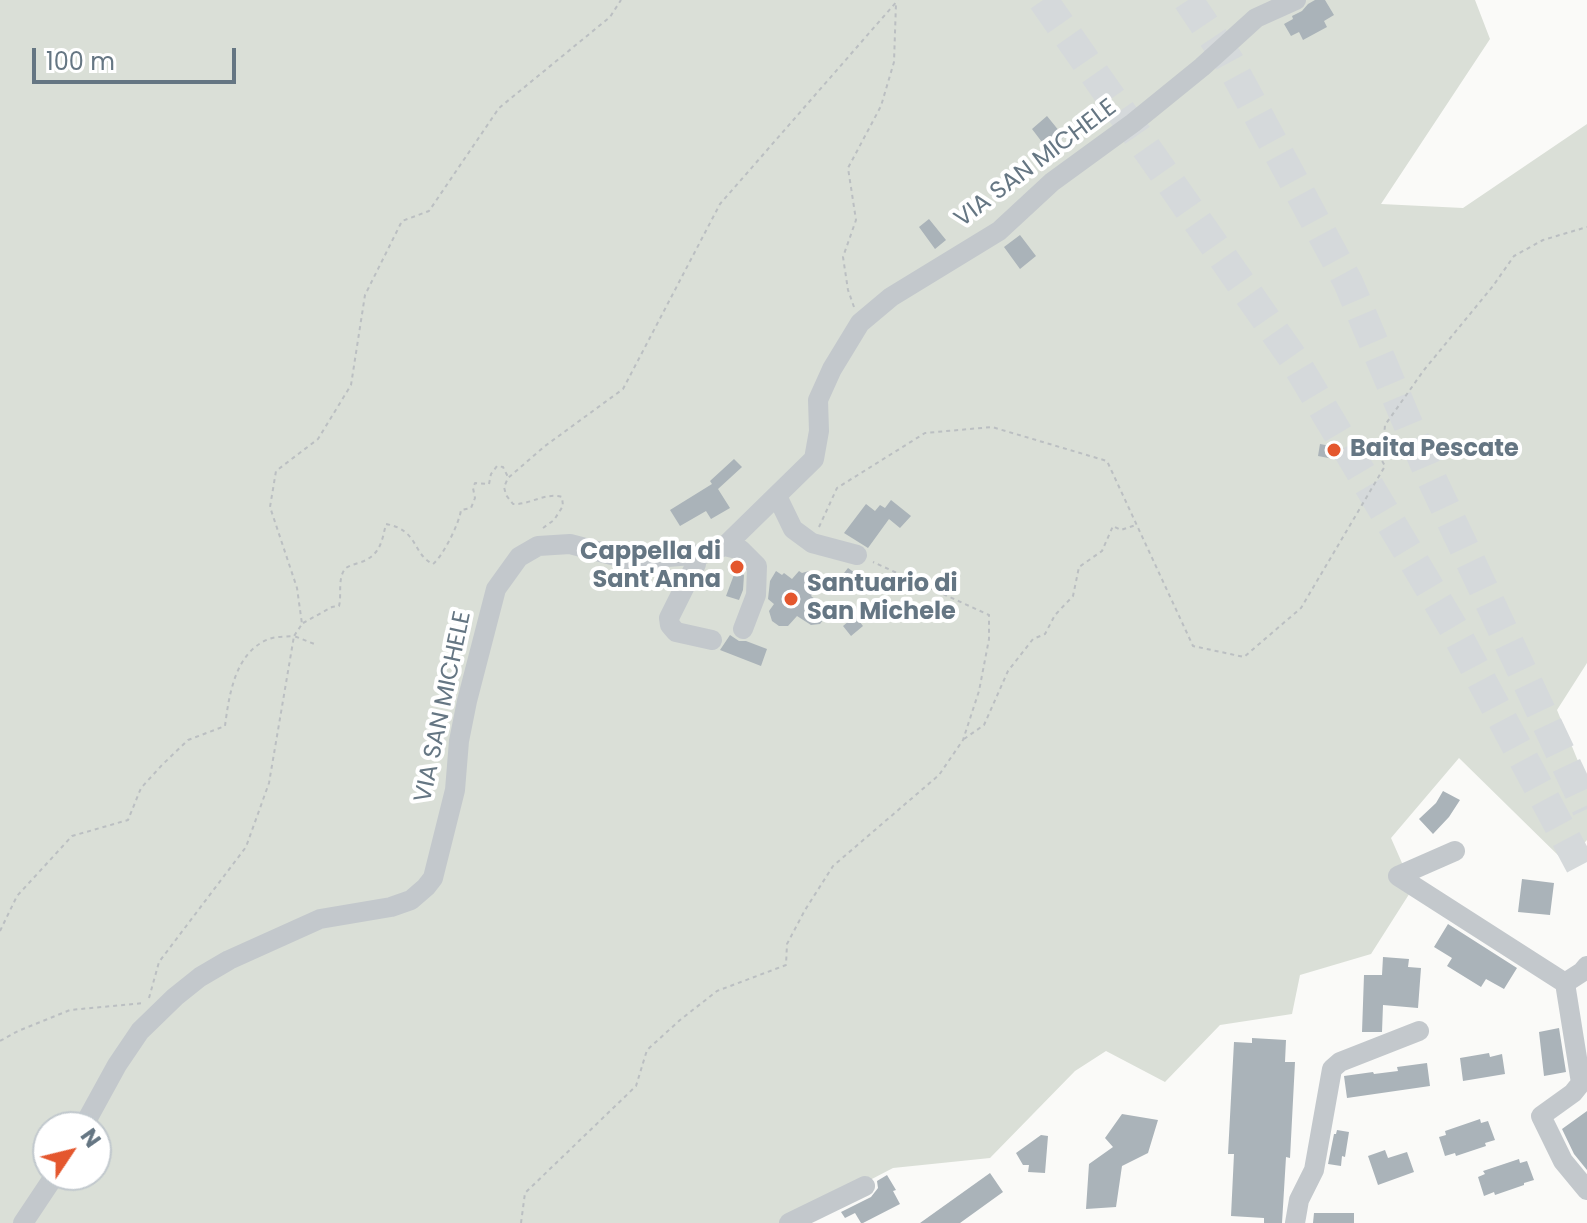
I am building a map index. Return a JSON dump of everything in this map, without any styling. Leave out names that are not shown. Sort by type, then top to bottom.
[{"type":"street","name":"VIA SAN MICHELE","points":[[92,1111],[140,1031],[200,977],[229,960],[320,919],[391,907],[411,900],[433,878],[455,790],[459,741],[496,589],[519,557],[538,546],[570,544],[631,560],[704,554],[725,546],[814,459],[819,431],[818,400],[832,369],[860,323],[891,297],[999,231],[1052,182],[1133,123],[1256,18],[1296,0]]},
{"type":"street","points":[[777,496],[793,529],[812,543],[857,555]]},
{"type":"street","points":[[725,546],[741,550],[757,566],[756,595],[743,629]]},
{"type":"street","points":[[697,555],[696,564],[673,607],[670,625],[676,632],[712,640]]},
{"type":"street","points":[[1455,851],[1398,876],[1565,983],[1581,1083],[1573,1093],[1541,1116],[1563,1161],[1587,1190]]},
{"type":"street","points":[[1565,983],[1587,966]]},
{"type":"street","points":[[1295,1223],[1299,1200],[1314,1170],[1332,1069],[1340,1062],[1419,1031]]},
{"type":"street","points":[[789,1223],[865,1186]]},
{"type":"street","points":[[23,1223],[44,1191]]},
{"type":"path","points":[[302,624],[297,588],[270,507],[276,471],[318,439],[351,385],[365,295],[402,221],[429,211],[499,108],[610,17],[621,0]]},
{"type":"path","points":[[860,323],[848,290],[843,257],[856,220],[848,168],[881,106],[894,62],[897,1]]},
{"type":"path","points":[[538,546],[535,537],[554,520],[563,506],[562,497],[552,494],[522,505],[513,504],[504,487],[508,478],[545,446],[623,389],[720,204],[897,1]]},
{"type":"path","points":[[812,543],[837,488],[925,433],[992,427],[1107,461],[1193,646],[1244,657],[1301,608],[1385,466],[1381,459],[1372,455],[1383,449],[1385,425],[1514,256],[1543,240],[1587,227]]},
{"type":"path","points":[[0,1041],[70,1010],[147,1003],[159,962],[246,847],[269,783],[294,636],[302,624],[339,606],[341,577],[346,568],[369,558],[381,548],[386,524],[399,526],[413,540],[426,561],[433,564],[440,559],[459,522],[461,510],[471,508],[475,483],[489,484],[497,466],[503,467],[508,478]]},
{"type":"path","points":[[963,740],[984,725],[1008,671],[1033,639],[1045,634],[1055,615],[1073,596],[1079,567],[1102,551],[1113,526],[1121,530],[1137,525]]},
{"type":"path","points":[[521,1223],[525,1193],[636,1086],[647,1050],[717,991],[786,965],[787,944],[833,866],[939,775],[963,740],[979,691],[989,639],[989,615],[857,555]]},
{"type":"path","points":[[0,931],[17,896],[72,836],[128,820],[141,788],[162,765],[188,740],[225,726],[229,691],[248,652],[270,638],[294,636],[317,645]]},
{"type":"shaded area","points":[[0,0],[1475,0],[1490,39],[1381,204],[1463,208],[1587,124],[1587,663],[1557,710],[1587,783],[1587,840],[1566,863],[1459,758],[1391,838],[1413,888],[1371,954],[1300,975],[1292,1014],[1220,1025],[1165,1082],[1106,1051],[1075,1071],[990,1158],[893,1168],[799,1217],[794,1223],[0,1223]]},
{"type":"building","points":[[1315,0],[1325,0],[1334,15],[1324,21],[1327,27],[1303,40],[1299,32],[1291,36],[1284,24]]},
{"type":"building","points":[[1047,116],[1064,137],[1048,150],[1032,129]]},
{"type":"building","points":[[929,219],[946,240],[935,249],[919,227]]},
{"type":"building","points":[[1020,235],[1036,256],[1020,269],[1004,247]]},
{"type":"building","name":"Baita Pescate","points":[[1320,444],[1367,453],[1365,465],[1318,456]]},
{"type":"building","points":[[734,459],[742,467],[718,489],[730,508],[711,519],[706,511],[680,526],[670,510],[712,484],[710,481]]},
{"type":"building","points":[[891,500],[911,516],[900,528],[889,519],[868,548],[844,533],[866,504],[875,511],[880,505],[885,508]]},
{"type":"building","points":[[848,568],[862,578],[851,592],[837,582]]},
{"type":"building","name":"Santuario di San Michele","points":[[776,571],[792,579],[799,571],[809,571],[816,576],[817,587],[811,596],[825,607],[826,616],[820,624],[811,625],[797,616],[788,626],[779,626],[772,621],[769,611],[774,604],[768,599],[770,581]]},
{"type":"building","points":[[735,572],[744,575],[739,600],[726,596]]},
{"type":"building","points":[[855,616],[863,626],[851,636],[843,626]]},
{"type":"building","points":[[730,635],[739,641],[767,649],[761,666],[720,650]]},
{"type":"building","points":[[1443,791],[1460,800],[1433,834],[1419,819],[1436,803]]},
{"type":"building","points":[[1522,879],[1554,883],[1550,915],[1518,912]]},
{"type":"building","points":[[1448,924],[1517,968],[1504,989],[1486,979],[1481,987],[1447,966],[1452,958],[1434,947]]},
{"type":"building","points":[[1383,957],[1409,959],[1408,967],[1421,968],[1418,1008],[1383,1005],[1382,1032],[1362,1032],[1364,975],[1382,975]]},
{"type":"building","points":[[1559,1028],[1566,1072],[1544,1076],[1539,1032]]},
{"type":"building","points":[[1252,1038],[1286,1040],[1285,1062],[1295,1062],[1290,1158],[1286,1157],[1282,1223],[1264,1223],[1264,1218],[1231,1216],[1234,1154],[1228,1154],[1234,1042],[1252,1043]]},
{"type":"building","points":[[1489,1053],[1490,1057],[1502,1054],[1505,1074],[1463,1081],[1460,1058]]},
{"type":"building","points":[[1427,1063],[1430,1086],[1347,1098],[1344,1076],[1398,1071],[1397,1067]]},
{"type":"building","points":[[1587,1111],[1587,1170],[1574,1154],[1562,1129]]},
{"type":"building","points":[[1122,1114],[1158,1120],[1148,1153],[1122,1166],[1116,1207],[1086,1209],[1089,1164],[1113,1147],[1105,1138]]},
{"type":"building","points":[[1480,1119],[1481,1123],[1488,1121],[1495,1140],[1456,1156],[1455,1153],[1445,1156],[1439,1137],[1446,1135],[1445,1131]]},
{"type":"building","points":[[1337,1130],[1349,1132],[1341,1166],[1328,1164]]},
{"type":"building","points":[[1041,1135],[1048,1136],[1045,1173],[1028,1172],[1029,1165],[1023,1165],[1016,1153]]},
{"type":"building","points":[[1385,1150],[1388,1158],[1407,1152],[1414,1172],[1378,1185],[1368,1156]]},
{"type":"building","points":[[1519,1159],[1520,1163],[1527,1161],[1534,1180],[1495,1195],[1494,1192],[1484,1196],[1478,1177],[1485,1174],[1483,1171]]},
{"type":"building","points":[[990,1173],[1003,1192],[960,1223],[920,1223]]},
{"type":"building","points":[[887,1175],[900,1204],[863,1223],[855,1213],[845,1218],[841,1212],[871,1197],[878,1188],[877,1181]]},
{"type":"building","points":[[1314,1213],[1354,1213],[1354,1223],[1313,1223]]},
{"type":"tunnel","points":[[1043,0],[1293,358],[1454,629],[1587,878]]},
{"type":"tunnel","points":[[1188,0],[1229,61],[1348,282],[1427,469],[1587,809]]},
{"type":"place","name":"Baita Pescate","points":[[1334,450]]},
{"type":"place","name":"Cappella di Sant'Anna","points":[[737,567]]},
{"type":"place","name":"Santuario di San Michele","points":[[791,599]]}]
